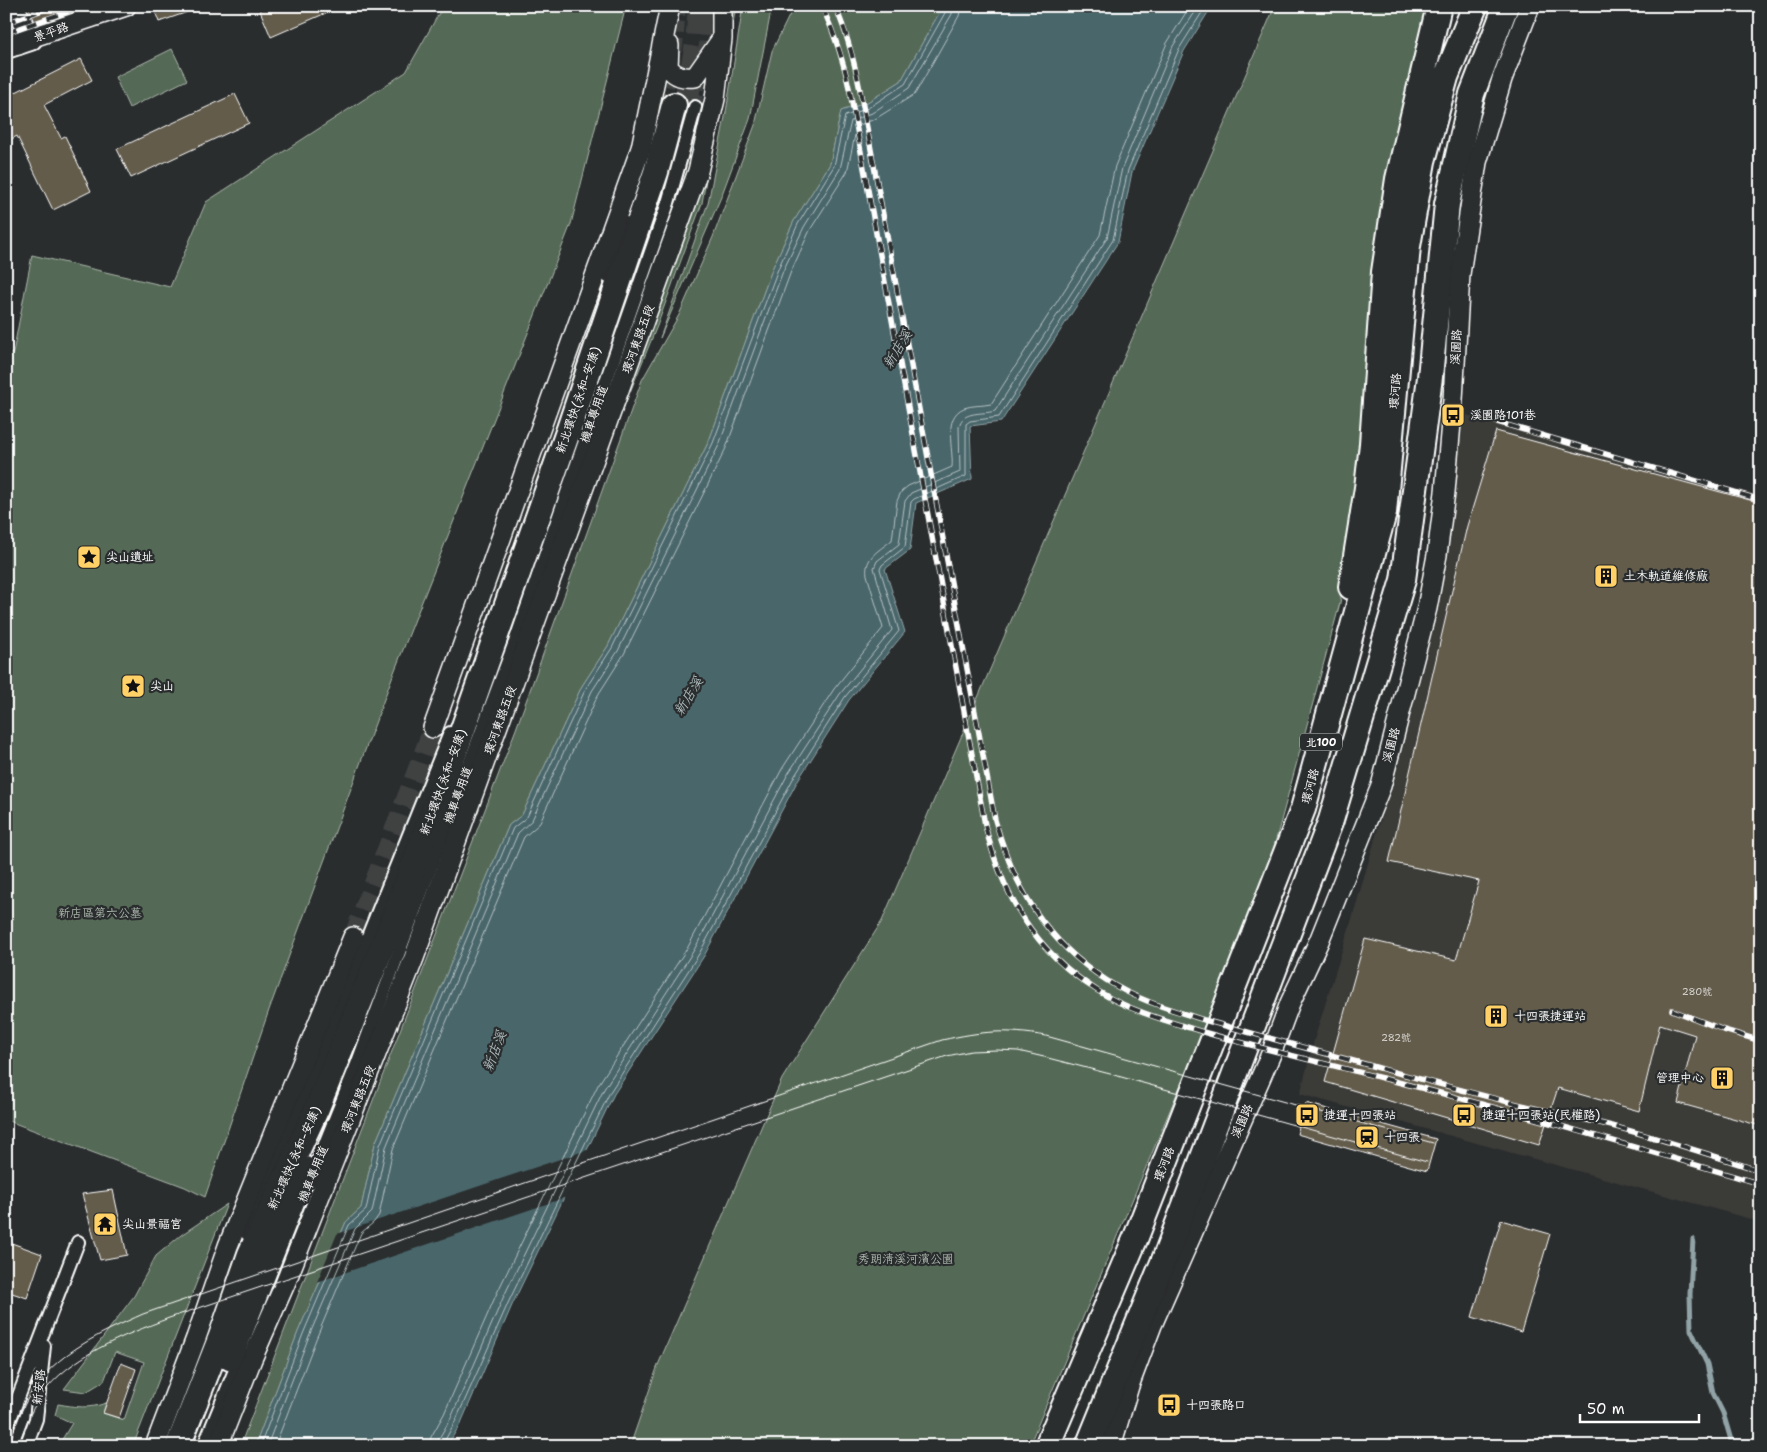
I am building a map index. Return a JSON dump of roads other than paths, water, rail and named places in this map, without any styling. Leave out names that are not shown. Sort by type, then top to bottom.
[{"type":"highway","points":[[1331,706],[1372,444],[1384,272],[1392,214],[1400,170],[1439,6]]},
{"type":"highway","name":"環河路","points":[[1047,1446],[1136,1237],[1303,809],[1384,513],[1408,246],[1423,161],[1446,77],[1475,6]]},
{"type":"highway","name":"北100","points":[[1088,1446],[1166,1255],[1331,820],[1403,580],[1430,378],[1447,204],[1472,94],[1506,6]]},
{"type":"highway","points":[[6,46],[30,38]]},
{"type":"highway","name":"新北環快(永和-安康)","points":[[178,1446],[220,1339],[250,1254],[317,1108],[383,945],[446,778],[572,421],[680,105]]},
{"type":"highway","name":"新北環快(永和-安康)","points":[[195,1446],[393,947],[447,799],[578,432],[664,176],[680,105]]},
{"type":"main road","points":[[14,6],[30,38]]},
{"type":"main road","name":"景平路","points":[[6,53],[30,38],[126,6]]},
{"type":"main road","name":"環河東路五段","points":[[218,1446],[252,1358],[285,1284],[414,958],[669,254],[698,171],[716,99],[722,39],[722,6]]},
{"type":"main road","name":"溪園路","points":[[1111,1446],[1129,1386],[1152,1325],[1271,1054],[1290,1003],[1319,941],[1381,786],[1427,608],[1437,555],[1453,400],[1460,274],[1477,162],[1502,79],[1530,6]]},
{"type":"main road","points":[[670,7],[668,67],[676,75],[686,78],[695,76],[722,39]]},
{"type":"main road","points":[[433,728],[641,148],[670,7]]},
{"type":"main road","points":[[155,1446],[228,1246],[353,938]]},
{"type":"street","points":[[162,1427],[186,1402],[240,1250],[454,721],[574,384],[646,166],[680,105]]},
{"type":"street","name":"機車專用道","points":[[204,1446],[356,1067],[515,642],[668,204],[680,105]]},
{"type":"street","name":"新安路","points":[[6,1429],[78,1242]]},
{"type":"street","name":"新安路","points":[[26,1446],[36,1419],[46,1327]]},
{"type":"water","name":"新店溪","points":[[943,6],[1212,6],[1184,51],[1132,172],[1118,242],[1001,422],[970,426],[972,479],[916,503],[910,550],[885,569],[905,632],[849,700],[798,780],[704,956],[614,1094],[513,1303],[461,1423],[447,1446],[255,1446],[298,1332],[346,1222],[361,1208],[375,1144],[509,825],[522,815],[582,686],[608,646],[709,441],[773,267],[794,221],[830,164],[841,111],[866,103],[901,81]]},
{"type":"waterway","points":[[1693,1239],[1690,1294],[1691,1330],[1707,1364],[1713,1393],[1723,1413],[1731,1446]]},
{"type":"tunnel","points":[[664,104],[677,45],[680,6]]},
{"type":"tunnel","points":[[685,106],[697,44],[700,6]]},
{"type":"tunnel","points":[[695,107],[705,45],[708,6]]},
{"type":"tunnel","points":[[353,937],[433,728]]},
{"type":"tram line","points":[[8,1446],[27,1399],[53,1366],[66,1355],[96,1336],[143,1314],[942,1040],[994,1032],[1018,1032],[1046,1036],[1433,1143]]},
{"type":"tram line","points":[[18,1446],[33,1409],[52,1382],[82,1358],[134,1332],[169,1318],[947,1056],[971,1051],[1018,1051],[1044,1057],[1427,1162]]},
{"type":"railway","points":[[6,23],[54,6]]},
{"type":"railway","points":[[6,33],[83,6]]},
{"type":"railway","points":[[822,6],[839,49],[850,92],[985,825],[1001,875],[1024,920],[1039,940],[1076,976],[1098,991],[1136,1010],[1162,1019],[1203,1032],[1525,1116],[1761,1184]]},
{"type":"railway","points":[[835,6],[850,47],[860,90],[995,820],[1012,868],[1035,911],[1050,930],[1085,965],[1106,980],[1141,999],[1166,1008],[1440,1084],[1631,1131],[1761,1171]]},
{"type":"railway","points":[[1487,419],[1761,500]]},
{"type":"railway","points":[[1672,1010],[1724,1030],[1761,1041]]},
{"type":"place","name":"溪園路101巷","points":[[1453,415]]},
{"type":"place","name":"尖山遺址","points":[[89,557]]},
{"type":"place","name":"土木軌道維修廠","points":[[1606,576]]},
{"type":"place","name":"尖山","points":[[133,686]]},
{"type":"place","name":"十四張捷運站","points":[[1496,1016]]},
{"type":"place","name":"管理中心","points":[[1722,1078]]},
{"type":"place","name":"捷運十四張站","points":[[1307,1115]]},
{"type":"place","name":"捷運十四張站(民權路)","points":[[1464,1115]]},
{"type":"place","name":"十四張","points":[[1367,1137]]},
{"type":"place","name":"尖山景福宮","points":[[105,1224]]},
{"type":"place","name":"十四張路口","points":[[1169,1405]]},
{"type":"park label","name":"新店區第六公墓","points":[[100,913]]},
{"type":"park label","name":"秀朗清溪河濱公園","points":[[906,1259]]}]
